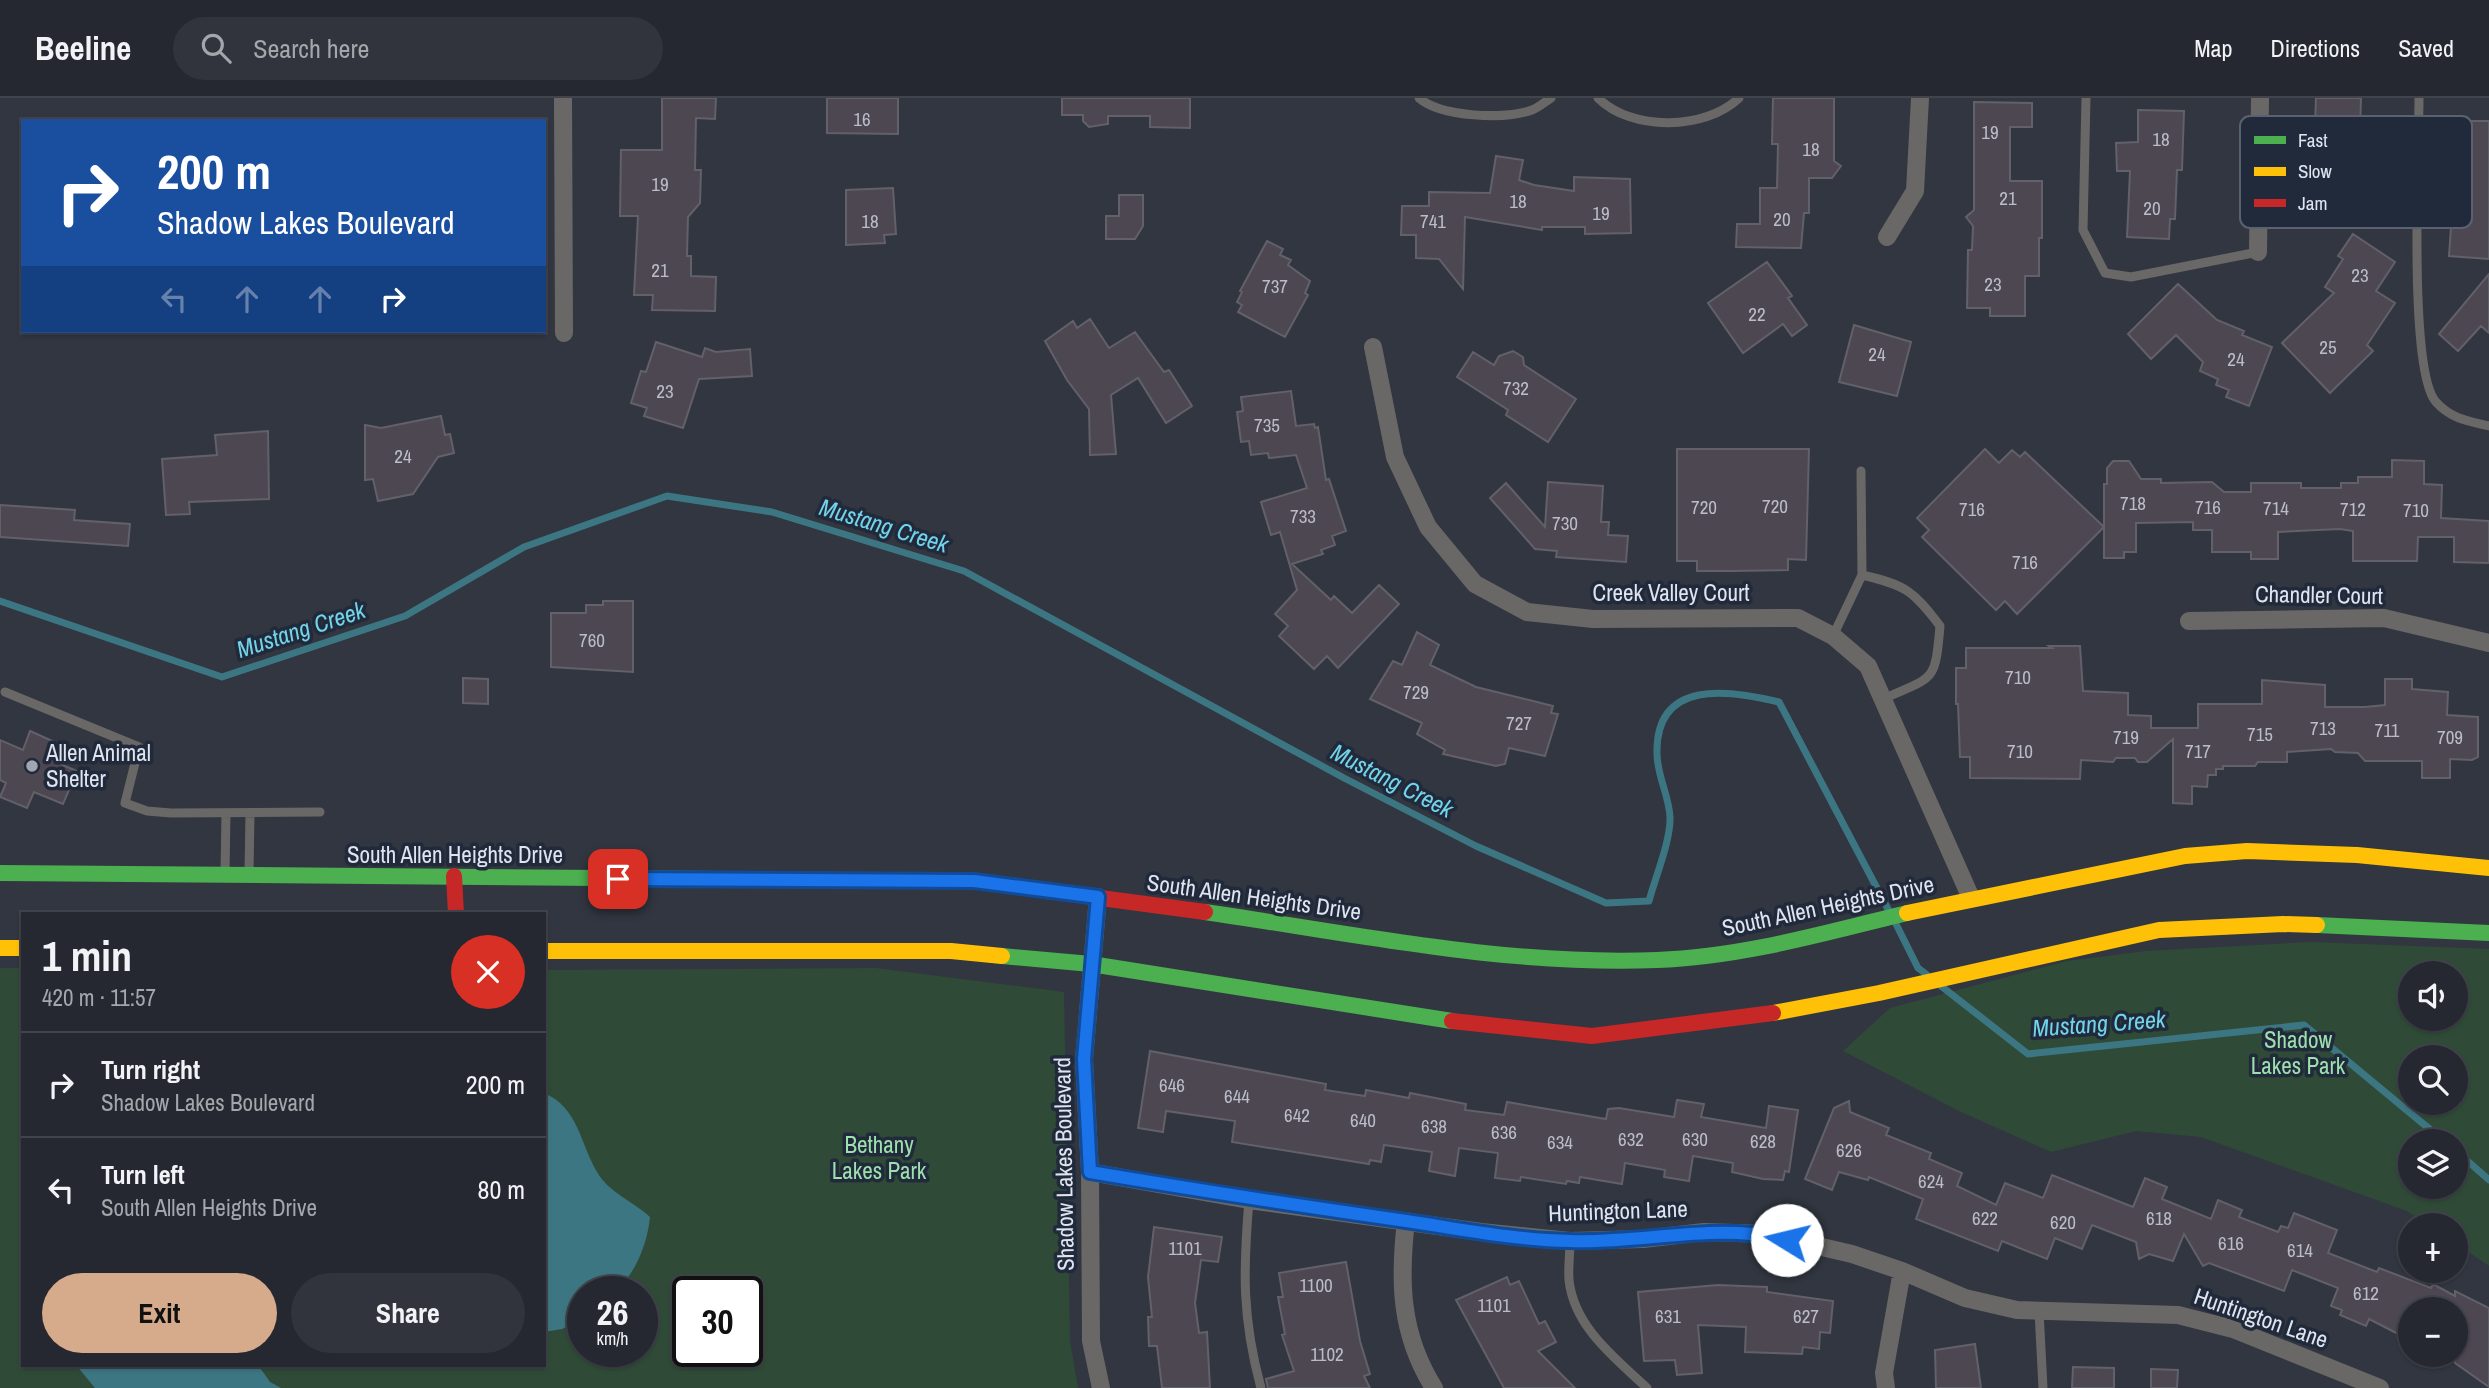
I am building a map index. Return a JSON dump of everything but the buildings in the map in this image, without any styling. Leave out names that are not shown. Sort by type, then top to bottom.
[{"type":"main road","name":"South Allen Heights Drive","points":[[0,873],[974,881],[1493,956],[1563,960],[1659,960],[1765,947],[1971,898],[2185,856],[2247,851],[2357,855],[2489,868]]},
{"type":"main road","points":[[454,876],[456,912]]},
{"type":"main road","points":[[546,951],[696,948],[951,951],[1091,964],[1492,1027],[1592,1036],[1747,1018],[1879,993],[2159,930],[2283,924],[2489,933]]},
{"type":"main road","points":[[0,948],[21,948]]},
{"type":"street","points":[[563,98],[564,333]]},
{"type":"street","points":[[1887,237],[1915,191],[1920,98]]},
{"type":"street","points":[[2260,98],[2260,116]]},
{"type":"street","points":[[2258,228],[2258,251]]},
{"type":"street","name":"Creek Valley Court","points":[[1373,347],[1395,457],[1428,527],[1475,584],[1527,612],[1593,619],[1798,618],[1833,636],[1868,666],[1971,898]]},
{"type":"street","name":"Chandler Court","points":[[2189,621],[2384,618],[2489,643]]},
{"type":"street","name":"Shadow Lakes Boulevard","points":[[1098,897],[1084,1059],[1090,1172],[1091,1341],[1101,1388]]},
{"type":"street","name":"Huntington Lane","points":[[1090,1172],[1249,1200],[1570,1241],[1643,1239],[1704,1232],[1766,1234],[1852,1254],[1902,1271],[1965,1298],[2017,1310],[2178,1315],[2233,1329],[2380,1388]]},
{"type":"street","points":[[1406,1221],[1400,1274],[1408,1328],[1434,1388]]},
{"type":"street","points":[[1886,1388],[1884,1373],[1902,1271]]},
{"type":"lane","points":[[1419,98],[1443,110],[1471,115],[1533,110],[1550,98]]},
{"type":"lane","points":[[1598,98],[1617,113],[1646,121],[1696,120],[1724,111],[1739,98]]},
{"type":"lane","points":[[2085,98],[2083,230],[2105,273],[2131,277],[2258,251]]},
{"type":"lane","points":[[2419,98],[2419,116]]},
{"type":"lane","points":[[2418,228],[2418,333],[2426,378],[2434,401],[2454,418],[2489,426]]},
{"type":"lane","points":[[1833,636],[1861,575],[1861,471]]},
{"type":"lane","points":[[1861,575],[1895,582],[1919,598],[1940,626],[1937,664],[1928,679],[1883,699]]},
{"type":"lane","points":[[5,692],[139,747],[125,803],[148,811],[171,814],[320,812]]},
{"type":"lane","points":[[225,876],[226,814]]},
{"type":"lane","points":[[248,877],[250,814]]},
{"type":"lane","points":[[1249,1200],[1243,1276],[1244,1312],[1261,1388]]},
{"type":"lane","points":[[1570,1241],[1569,1281],[1577,1307],[1595,1339],[1647,1388]]},
{"type":"lane","points":[[2039,1311],[2043,1388]]},
{"type":"green space","name":"Shadow Lakes Park","points":[[2311,942],[2489,949],[2489,1266],[2468,1252],[2468,1213],[2410,1213],[2201,1137],[2136,1131],[2051,1152],[1957,1110],[1843,1051],[1890,1008],[2067,961],[2146,951]]},
{"type":"green space","name":"Bethany Lakes Park","points":[[0,968],[21,968],[21,1367],[546,1367],[546,970],[876,968],[1064,992],[1070,1341],[1078,1388],[0,1388]]},
{"type":"water","points":[[546,1094],[564,1107],[571,1117],[602,1179],[650,1217],[646,1238],[629,1276],[567,1276],[567,1326],[546,1332]]},
{"type":"water","points":[[78,1367],[259,1367],[270,1382],[281,1388],[95,1388]]},
{"type":"waterway","name":"Mustang Creek","points":[[0,601],[222,677],[405,616],[524,547],[667,496],[772,512],[964,571],[1344,778],[1476,846],[1606,903],[1649,901],[1670,826],[1657,754],[1660,729],[1668,712],[1682,701],[1699,695],[1718,693],[1779,702],[1889,911]]},
{"type":"waterway","name":"Mustang Creek","points":[[1895,922],[1918,968],[1926,974]]},
{"type":"waterway","name":"Mustang Creek","points":[[1941,986],[2028,1054],[2304,1025],[2430,1129]]},
{"type":"waterway","name":"Mustang Creek","points":[[2468,1161],[2489,1180]]},
{"type":"traffic: fast","points":[[0,873],[723,879]]},
{"type":"traffic: fast","points":[[1205,912],[1487,953],[1600,961],[1689,958],[1752,949],[1907,913]]},
{"type":"traffic: fast","points":[[2317,925],[2489,933]]},
{"type":"traffic: fast","points":[[1002,956],[1091,964],[1452,1021]]},
{"type":"traffic: slow","points":[[1907,913],[2185,856],[2247,851],[2357,855],[2489,868]]},
{"type":"traffic: slow","points":[[1773,1013],[1879,993],[2159,930],[2317,925]]},
{"type":"traffic: slow","points":[[0,948],[21,948]]},
{"type":"traffic: slow","points":[[546,951],[951,951],[1002,956]]},
{"type":"traffic: jam","points":[[454,876],[456,912]]},
{"type":"traffic: jam","points":[[723,879],[974,881],[1205,912]]},
{"type":"traffic: jam","points":[[1452,1021],[1592,1036],[1773,1013]]},
{"type":"place","name":"Allen Animal Shelter","points":[[32,766]]},
{"type":"route","points":[[618,879],[974,881],[1098,897],[1084,1059],[1090,1172],[1249,1200],[1481,1233],[1570,1241],[1643,1239],[1704,1232],[1766,1234],[1787,1240]]}]
